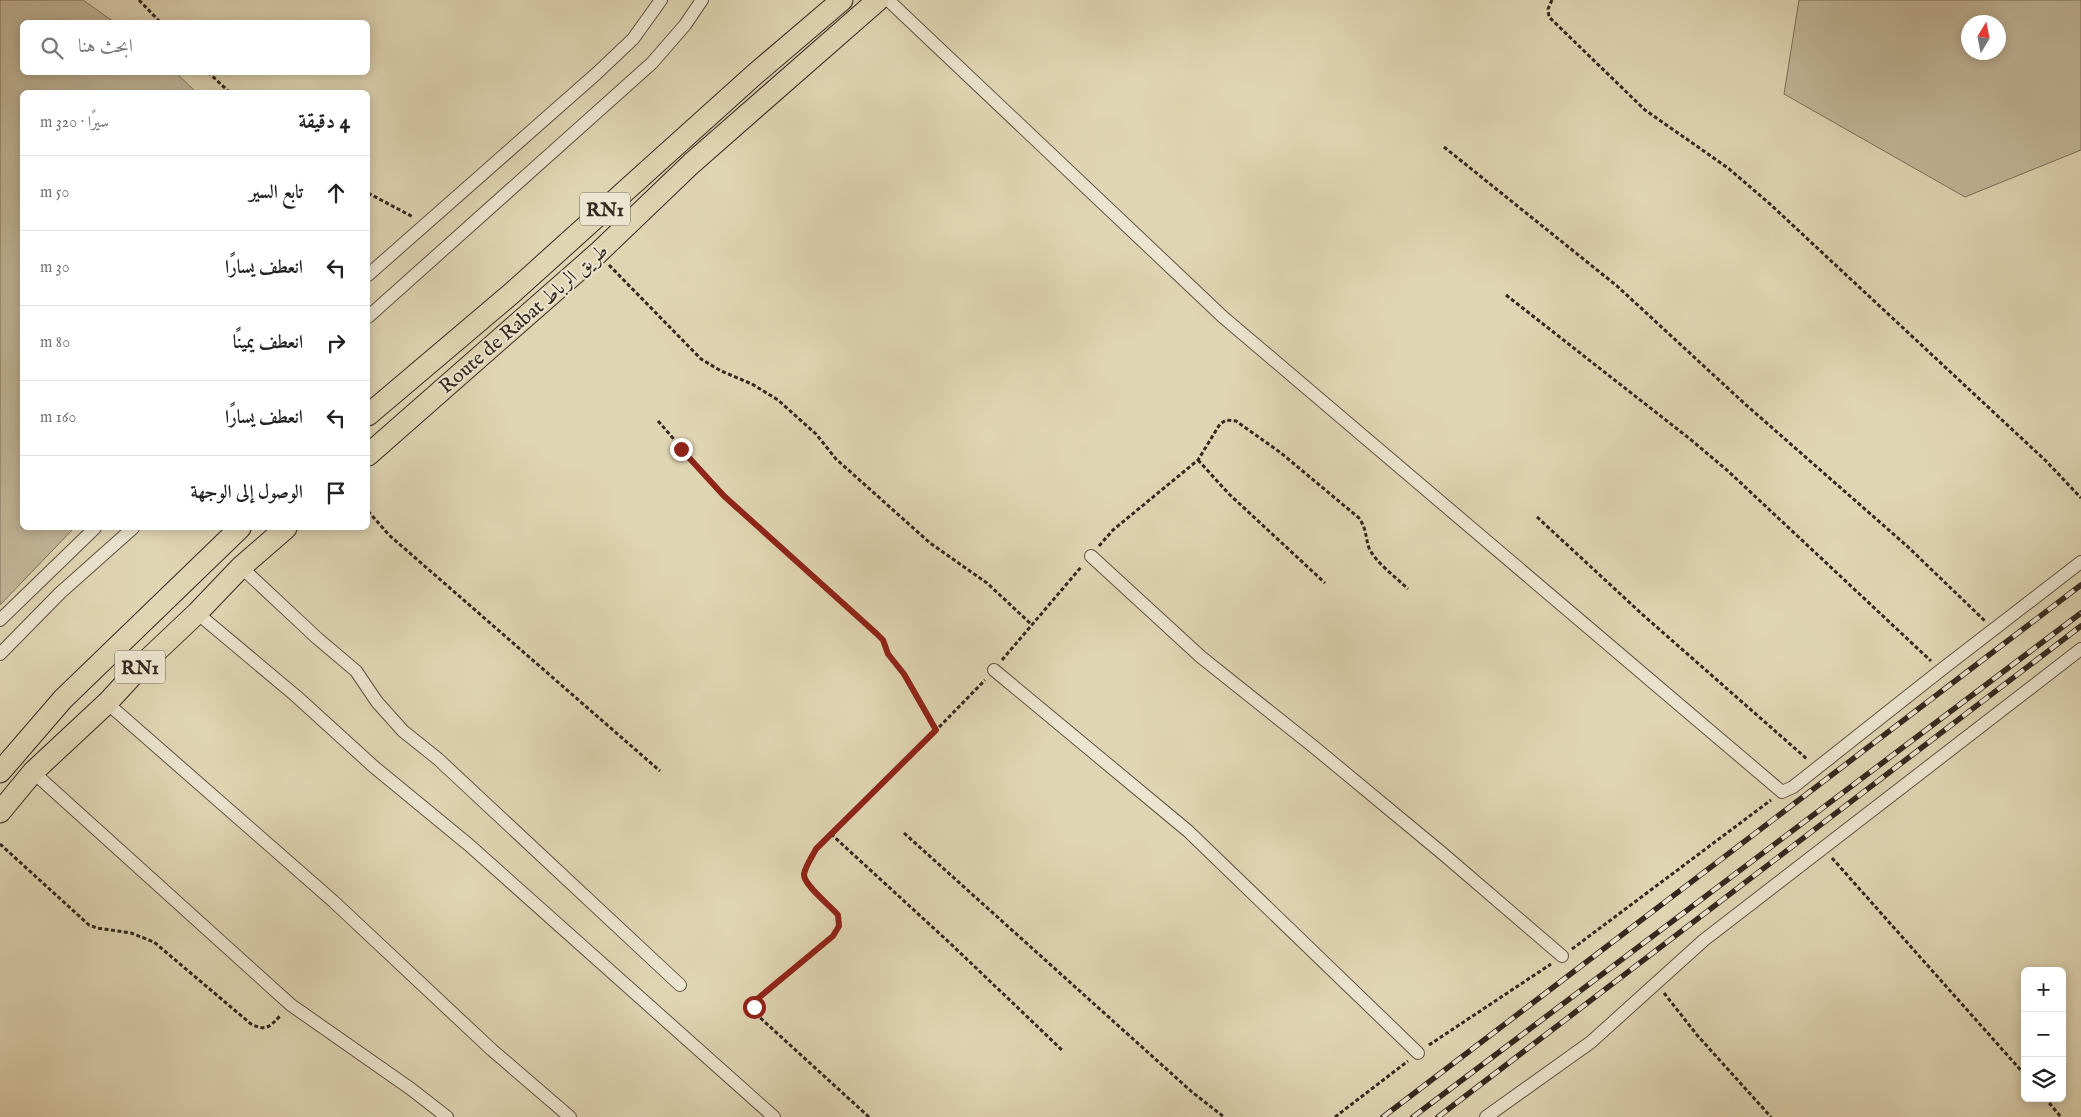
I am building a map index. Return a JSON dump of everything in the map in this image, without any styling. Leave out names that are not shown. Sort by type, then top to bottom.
[{"type":"highway","name":"Route de Rabat طريق الرباط","points":[[370,414],[512,293],[754,75],[842,0]]},
{"type":"highway","name":"Route de Rabat طريق الرباط","points":[[370,453],[598,253],[692,163],[878,0]]},
{"type":"highway","name":"RN1","points":[[0,772],[63,699],[238,530]]},
{"type":"highway","name":"RN1","points":[[0,812],[33,772],[107,703],[143,664],[197,613],[241,567],[284,530]]},
{"type":"highway","points":[[84,678],[107,703]]},
{"type":"street","points":[[370,273],[596,74],[633,39],[661,0]]},
{"type":"street","points":[[370,316],[652,63],[685,25],[702,0]]},
{"type":"street","points":[[888,0],[1222,316],[1782,792],[1793,787],[2081,562]]},
{"type":"street","points":[[0,620],[93,530]]},
{"type":"street","points":[[0,654],[60,593],[131,530]]},
{"type":"street","points":[[1091,556],[1201,657],[1435,847],[1562,956]]},
{"type":"street","points":[[241,567],[317,638],[356,671],[378,702],[403,731],[438,759],[680,985]]},
{"type":"street","points":[[197,613],[296,696],[373,766],[468,845],[774,1117]]},
{"type":"street","points":[[1486,1117],[1591,1042],[1704,940],[2081,649]]},
{"type":"street","points":[[994,670],[1188,830],[1418,1053]]},
{"type":"street","points":[[107,703],[333,901],[492,1050],[570,1117]]},
{"type":"street","points":[[33,772],[291,1005],[411,1089],[447,1117]]},
{"type":"path","points":[[139,0],[158,20]]},
{"type":"path","points":[[1552,0],[1548,9],[1549,16],[1645,110],[1728,168],[1770,204],[2039,455],[2081,498]]},
{"type":"path","points":[[211,75],[227,90]]},
{"type":"path","points":[[1444,147],[1617,286],[1745,404],[1907,546],[1993,629]]},
{"type":"path","points":[[370,194],[425,223]]},
{"type":"path","points":[[598,253],[701,359],[721,371],[752,384],[778,400],[816,434],[836,459],[930,543],[987,583],[1032,625]]},
{"type":"path","points":[[1506,295],[1728,471],[1941,670]]},
{"type":"path","points":[[869,1117],[756,1014],[754,1007],[756,1000],[833,936],[839,926],[838,915],[806,883],[804,876],[807,865],[816,849],[994,670],[1113,530],[1198,460],[1220,424],[1226,420],[1236,421],[1281,453],[1360,518],[1366,528],[1369,548],[1375,558],[1408,589]]},
{"type":"path","points":[[658,421],[724,496],[883,640],[888,654],[904,674],[936,730]]},
{"type":"path","points":[[1198,460],[1229,494],[1325,583]]},
{"type":"path","points":[[370,513],[389,535],[660,771]]},
{"type":"path","points":[[1537,517],[1643,615],[1817,768]]},
{"type":"path","points":[[904,833],[1192,1092],[1224,1117]]},
{"type":"path","points":[[831,834],[952,945],[1062,1050]]},
{"type":"path","points":[[0,844],[89,925],[131,933],[154,942],[251,1024],[260,1028],[266,1028],[272,1025],[291,1005]]},
{"type":"path","points":[[1824,848],[2021,1070]]},
{"type":"path","points":[[1656,983],[1697,1035],[1771,1117]]},
{"type":"path","points":[[2048,1102],[2061,1117]]},
{"type":"shaded area","points":[[0,0],[83,0],[111,20],[20,20],[20,75],[178,75],[194,90],[20,90],[20,530],[72,530],[0,605]]},
{"type":"shaded area","points":[[1799,0],[2081,0],[2081,150],[1965,197],[1784,94]]},
{"type":"railway","points":[[1383,1117],[2081,585]]},
{"type":"railway","points":[[1413,1117],[2081,613]]},
{"type":"railway","points":[[1438,1117],[2081,626]]},
{"type":"route","points":[[681,449],[724,496],[883,640],[884,649],[904,674],[936,730],[816,849],[807,865],[804,876],[806,883],[838,915],[839,926],[833,936],[756,1000],[754,1007]]}]
